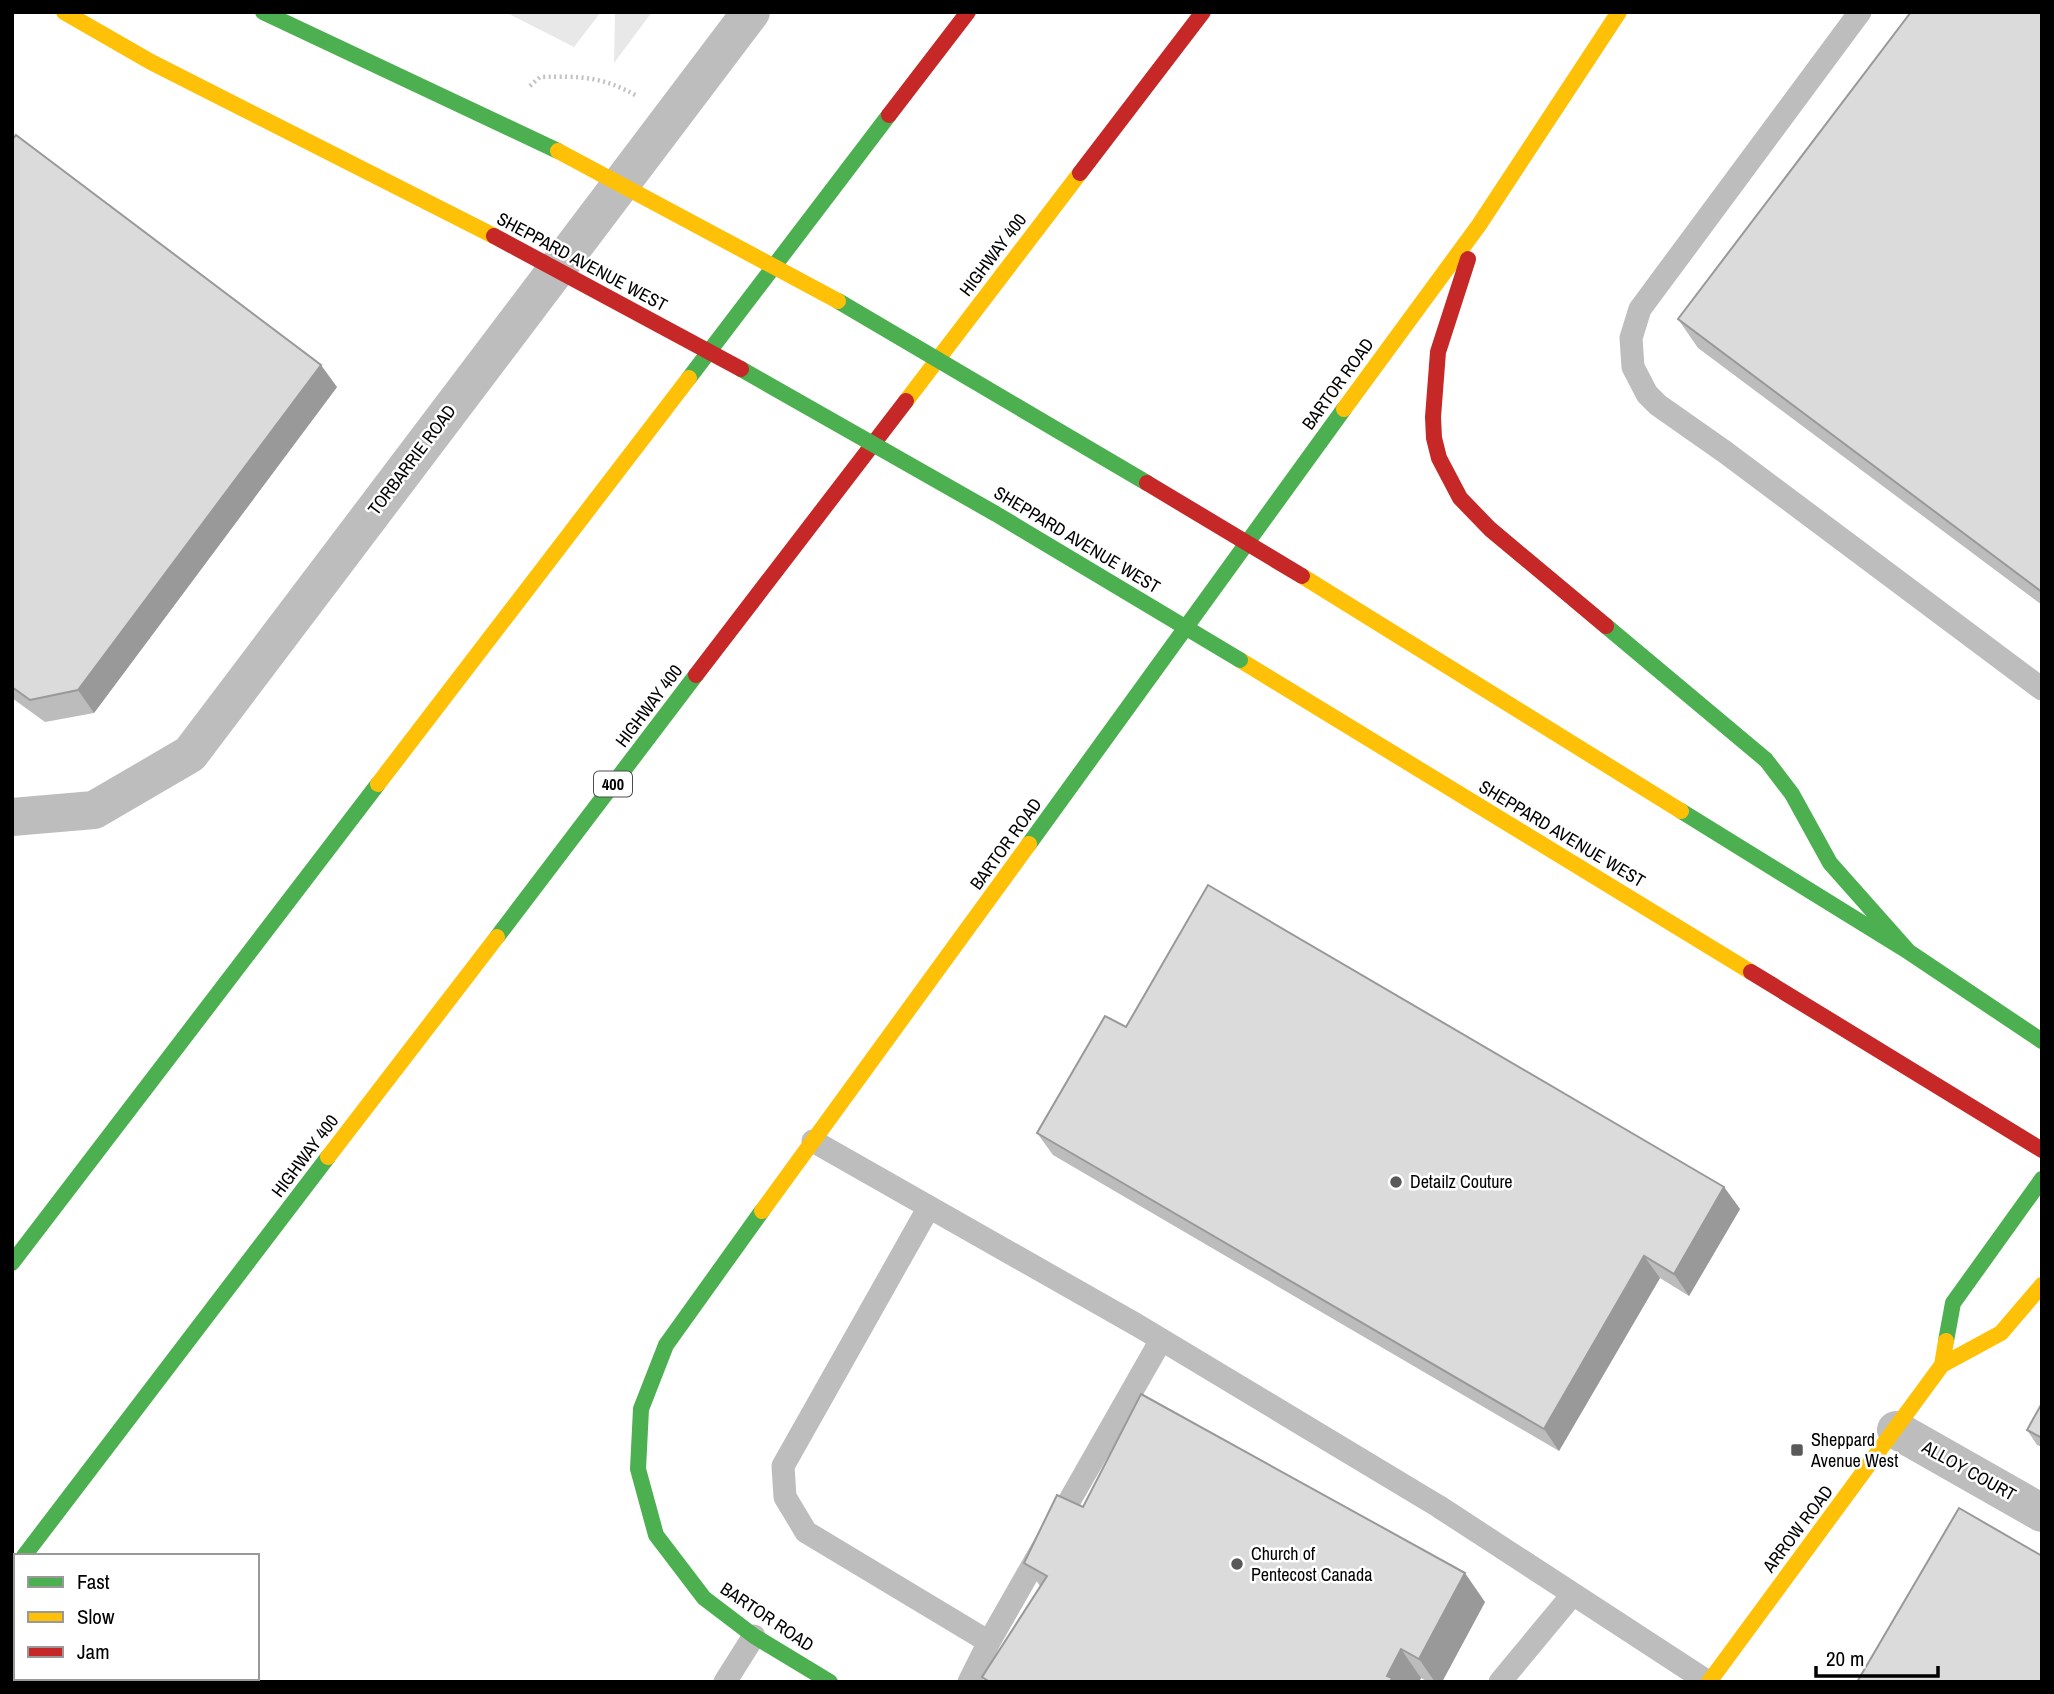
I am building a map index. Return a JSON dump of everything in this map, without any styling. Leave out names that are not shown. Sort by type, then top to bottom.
[{"type":"main road","name":"SHEPPARD AVENUE WEST","points":[[64,12],[150,62],[494,236],[782,391],[1008,521],[2042,1150]]},
{"type":"main road","points":[[263,12],[558,151],[806,283],[1060,430],[1302,576],[1909,952],[2042,1041]]},
{"type":"main road","points":[[12,1263],[968,12]]},
{"type":"main road","name":"HIGHWAY 400","points":[[25,1554],[1203,12]]},
{"type":"main road","name":"BARTOR ROAD","points":[[830,1682],[754,1636],[704,1598],[656,1535],[638,1469],[641,1409],[666,1345],[1225,571],[1479,225],[1619,12]]},
{"type":"main road","points":[[1479,225],[1438,352],[1434,438],[1439,458],[1454,489],[1490,529],[1766,760],[1792,794],[1830,863],[1909,952]]},
{"type":"main road","name":"ARROW ROAD","points":[[1709,1682],[1942,1365],[1953,1303],[2042,1180]]},
{"type":"main road","name":"ARROW ROAD","points":[[1942,1365],[2001,1333],[2042,1285]]},
{"type":"street","name":"TORBARRIE ROAD","points":[[12,817],[94,810],[191,754],[751,12]]},
{"type":"street","name":"ALLOY COURT","points":[[1896,1430],[2042,1513]]},
{"type":"lane","points":[[1860,12],[1640,309],[1631,338],[1633,366],[1647,394],[1658,405],[2042,689]]},
{"type":"lane","points":[[813,1140],[1161,1340],[1438,1506],[1709,1682]]},
{"type":"lane","points":[[929,1207],[783,1466],[785,1497],[806,1532],[989,1642]]},
{"type":"lane","points":[[964,1680],[989,1642],[1161,1340]]},
{"type":"lane","points":[[1500,1682],[1573,1594]]},
{"type":"lane","points":[[725,1682],[754,1636]]},
{"type":"path","points":[[530,86],[540,77],[581,75],[619,86],[647,102]]},
{"type":"shaded area","points":[[505,12],[601,12],[574,47]]},
{"type":"shaded area","points":[[615,12],[652,12],[614,63]]},
{"type":"building","points":[[1911,12],[2042,13],[2042,592],[1678,319]]},
{"type":"building","points":[[16,135],[321,365],[78,690],[30,700],[12,687],[12,140]]},
{"type":"building","name":"Detailz Couture","points":[[1208,885],[1724,1187],[1674,1274],[1644,1256],[1544,1429],[1037,1133],[1105,1016],[1126,1027]]},
{"type":"building","name":"Church of Pentecost Canada","points":[[1141,1394],[1465,1573],[1419,1659],[1401,1649],[1387,1676],[1392,1678],[1390,1682],[990,1682],[982,1677],[1047,1576],[1024,1563],[1057,1495],[1083,1507]]},
{"type":"building","points":[[2042,1403],[2042,1438],[2027,1430]]},
{"type":"building","points":[[1959,1508],[2042,1556],[2042,1682],[1857,1682]]},
{"type":"traffic: fast","points":[[263,12],[558,151]]},
{"type":"traffic: fast","points":[[689,378],[889,115]]},
{"type":"traffic: fast","points":[[838,301],[1147,483]]},
{"type":"traffic: fast","points":[[741,369],[996,514],[1240,660]]},
{"type":"traffic: fast","points":[[1029,844],[1344,409]]},
{"type":"traffic: fast","points":[[1606,626],[1766,760],[1792,794],[1830,863],[1909,952]]},
{"type":"traffic: fast","points":[[497,937],[696,675]]},
{"type":"traffic: fast","points":[[12,1263],[378,784]]},
{"type":"traffic: fast","points":[[1681,811],[1909,952],[2042,1041]]},
{"type":"traffic: fast","points":[[26,1554],[328,1157]]},
{"type":"traffic: fast","points":[[1946,1341],[1953,1303],[2042,1179]]},
{"type":"traffic: fast","points":[[762,1211],[666,1345],[641,1409],[638,1469],[656,1535],[704,1598],[754,1636],[830,1682]]},
{"type":"traffic: slow","points":[[64,12],[151,62],[494,236]]},
{"type":"traffic: slow","points":[[1344,409],[1479,225],[1619,12]]},
{"type":"traffic: slow","points":[[558,151],[838,301]]},
{"type":"traffic: slow","points":[[906,401],[1080,173]]},
{"type":"traffic: slow","points":[[378,784],[689,378]]},
{"type":"traffic: slow","points":[[1302,576],[1681,811]]},
{"type":"traffic: slow","points":[[1240,660],[1751,972]]},
{"type":"traffic: slow","points":[[762,1211],[1029,844]]},
{"type":"traffic: slow","points":[[328,1157],[497,937]]},
{"type":"traffic: slow","points":[[1942,1365],[2001,1333],[2042,1285]]},
{"type":"traffic: slow","points":[[1709,1682],[1942,1365],[1946,1341]]},
{"type":"traffic: jam","points":[[889,115],[968,12]]},
{"type":"traffic: jam","points":[[1080,173],[1203,12]]},
{"type":"traffic: jam","points":[[494,236],[741,369]]},
{"type":"traffic: jam","points":[[1468,259],[1438,352],[1433,417],[1439,458],[1460,498],[1490,529],[1606,626]]},
{"type":"traffic: jam","points":[[696,675],[906,401]]},
{"type":"traffic: jam","points":[[1147,483],[1302,576]]},
{"type":"traffic: jam","points":[[1751,972],[2042,1150]]},
{"type":"place","name":"Detailz Couture","points":[[1396,1182]]},
{"type":"place","name":"Sheppard Avenue West","points":[[1797,1450]]},
{"type":"place","name":"Church of Pentecost Canada","points":[[1237,1564]]}]
